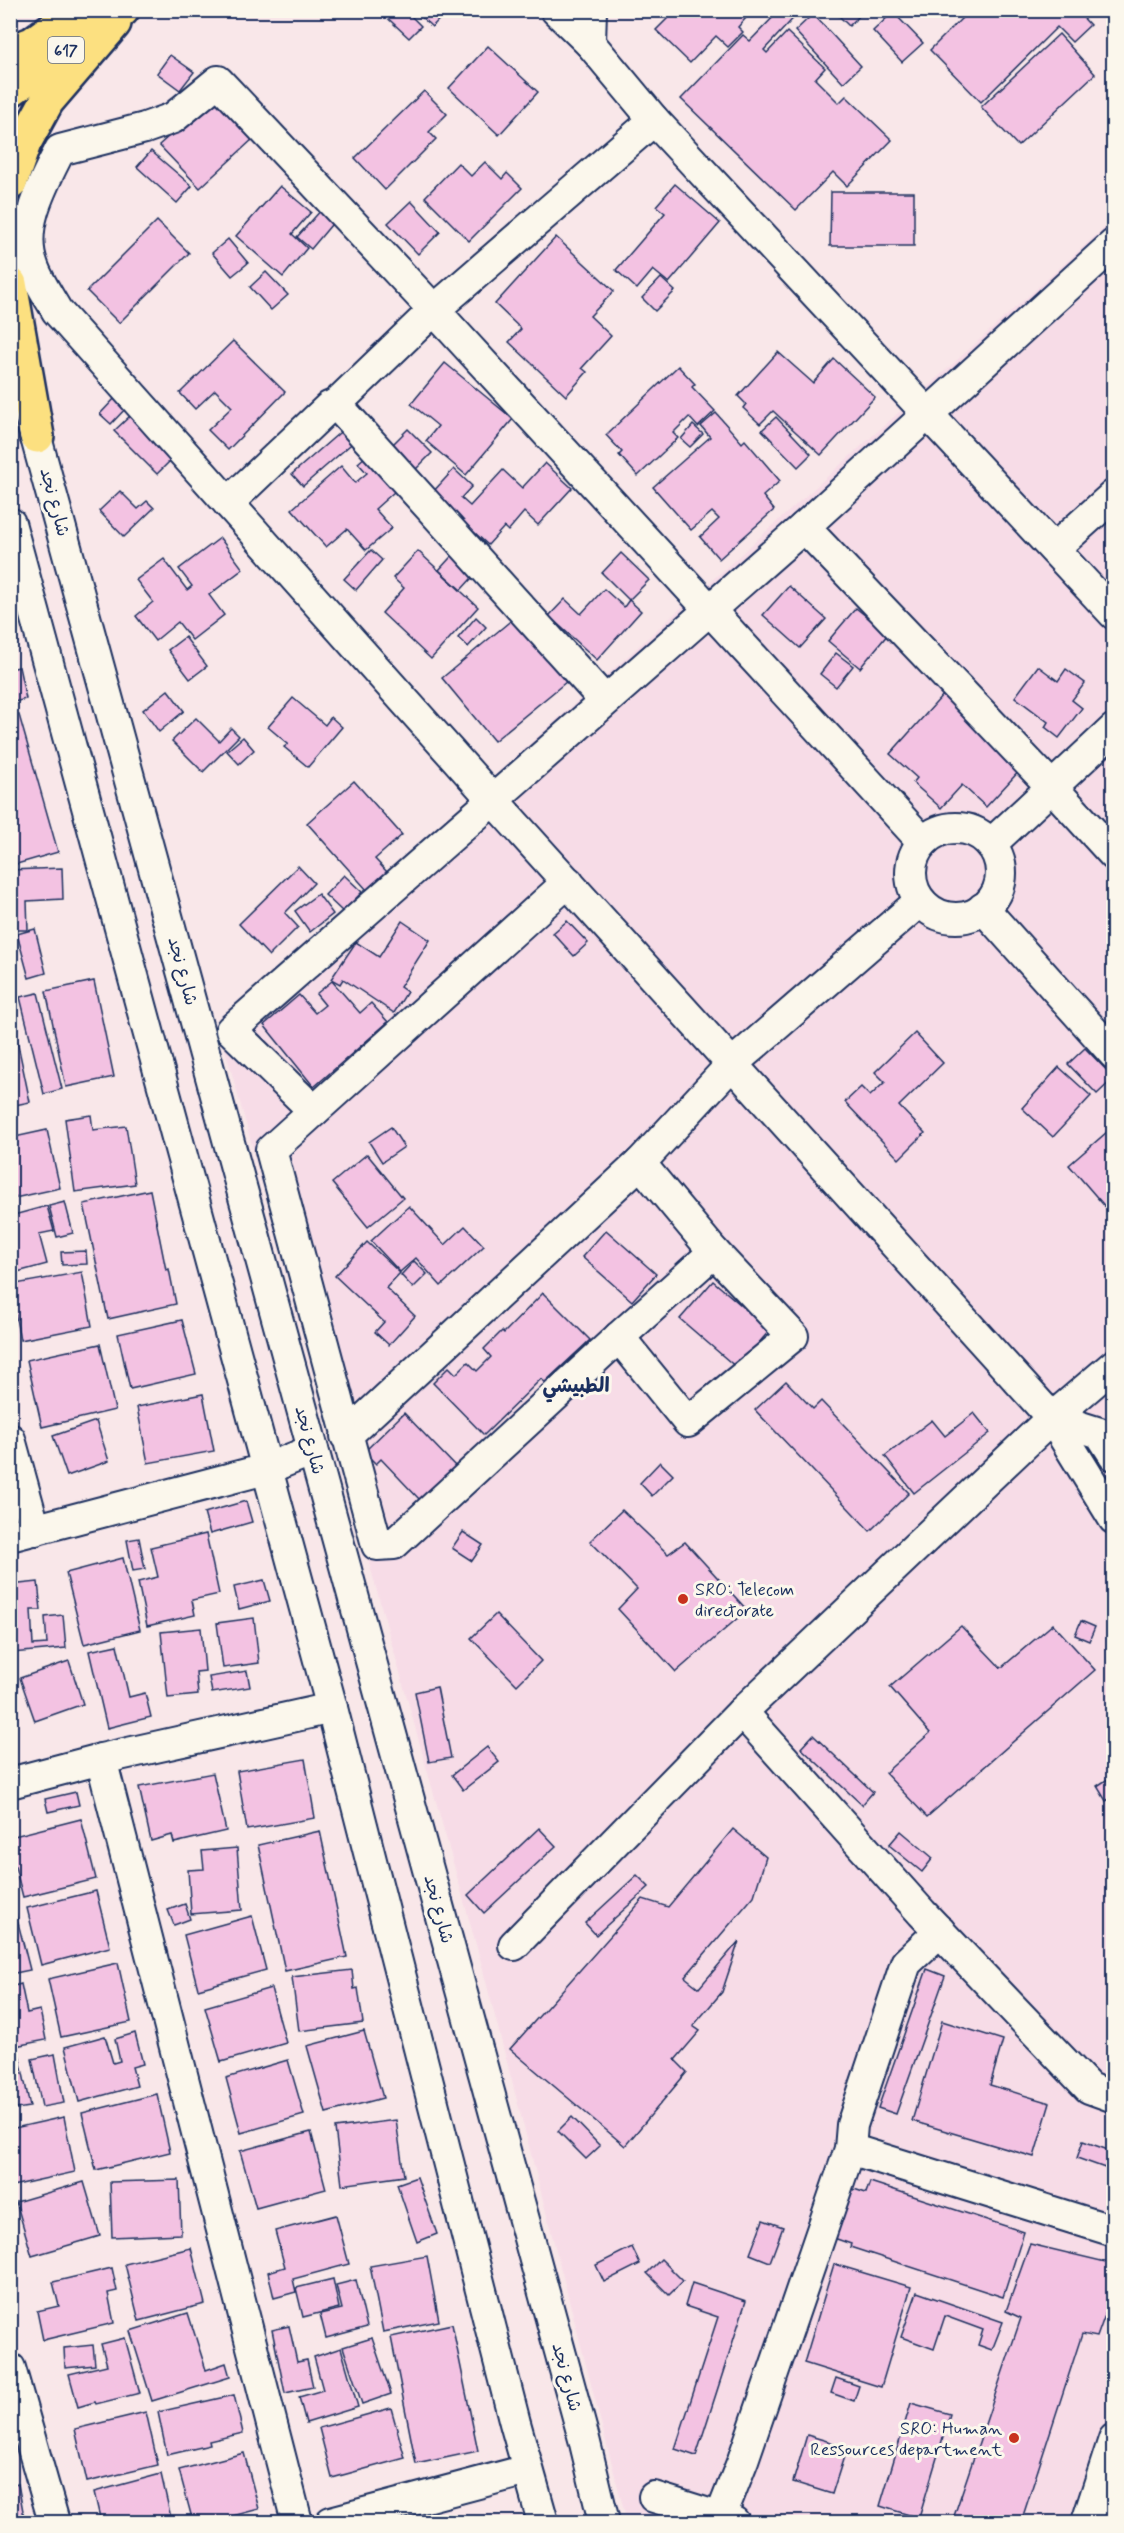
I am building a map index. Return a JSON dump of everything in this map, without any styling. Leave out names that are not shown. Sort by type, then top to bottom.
[{"type":"main road","points":[[10,52],[32,44],[79,10]]},
{"type":"main road","points":[[10,183],[24,143],[47,101],[123,10]]},
{"type":"main road","name":"617","points":[[10,90],[123,10]]},
{"type":"main road","points":[[10,284],[37,436]]},
{"type":"street","points":[[556,10],[590,43],[654,120],[1113,614]]},
{"type":"street","points":[[590,43],[591,10]]},
{"type":"street","points":[[923,842],[434,309],[218,81],[173,118],[145,128],[60,150],[42,185],[28,229],[32,264],[57,311],[493,800],[1052,1418],[1113,1519]]},
{"type":"street","points":[[228,503],[329,407],[336,404],[434,309],[654,120]]},
{"type":"street","points":[[315,1111],[231,1030],[804,527],[1113,244]]},
{"type":"street","name":"شارع نجد","points":[[10,359],[37,436],[584,2439],[604,2523]]},
{"type":"street","points":[[336,404],[605,701]]},
{"type":"street","points":[[1054,549],[1113,495]]},
{"type":"street","points":[[10,523],[332,1708],[527,2470],[543,2523]]},
{"type":"street","points":[[804,527],[1051,786],[1113,855]]},
{"type":"street","points":[[991,844],[1113,729]]},
{"type":"street","points":[[958,828],[970,830],[991,844],[999,862],[1000,881],[996,893],[983,908],[966,916],[954,918],[930,910],[920,901],[911,877],[914,859],[923,842],[945,829],[958,828]]},
{"type":"street","points":[[568,882],[271,1150],[377,1545],[394,1544],[714,1252]]},
{"type":"street","points":[[346,1436],[640,1163],[732,1064],[920,901]]},
{"type":"street","points":[[983,908],[1113,1054]]},
{"type":"street","points":[[620,1337],[688,1422],[793,1336],[714,1252],[640,1163]]},
{"type":"street","points":[[514,1945],[742,1712],[1052,1418],[1113,1365]]},
{"type":"street","points":[[1052,1418],[1100,1433],[1113,1455]]},
{"type":"street","points":[[10,1439],[23,1533],[266,1469],[313,1450]]},
{"type":"street","points":[[10,1783],[101,1759],[332,1708]]},
{"type":"street","points":[[742,1712],[940,1931],[1089,2088],[1113,2097]]},
{"type":"street","points":[[101,1759],[297,2523]]},
{"type":"street","points":[[654,2497],[727,2520],[743,2460],[850,2149],[852,2125],[906,1963],[940,1931]]},
{"type":"street","points":[[850,2149],[1113,2231]]},
{"type":"street","points":[[10,2368],[54,2523]]},
{"type":"street","points":[[1087,2523],[1113,2439]]},
{"type":"street","points":[[331,2523],[527,2470]]},
{"type":"shaded area","points":[[1113,220],[1113,2522],[627,2522],[479,1955],[218,1024]]},
{"type":"building","points":[[379,10],[405,10],[421,26],[409,38]]},
{"type":"building","points":[[414,10],[448,10],[432,27]]},
{"type":"building","points":[[660,10],[753,10],[738,27],[743,32],[728,47],[716,36],[690,63],[656,30],[668,18]]},
{"type":"building","points":[[780,10],[801,10],[764,50],[767,53],[787,32],[825,68],[815,79],[839,103],[846,96],[892,140],[847,186],[833,172],[796,210],[681,99],[743,35],[750,41]]},
{"type":"building","points":[[833,10],[865,10],[849,26]]},
{"type":"building","points":[[970,10],[1076,10],[1090,25],[1072,42],[1057,27],[981,102],[930,50]]},
{"type":"building","points":[[893,12],[923,43],[902,62],[873,31]]},
{"type":"building","points":[[813,14],[861,66],[843,83],[795,31]]},
{"type":"building","points":[[1059,34],[1095,74],[1018,146],[981,107]]},
{"type":"building","points":[[488,46],[538,92],[499,135],[449,88]]},
{"type":"building","points":[[170,55],[194,72],[180,90],[157,73]]},
{"type":"building","points":[[424,91],[447,114],[429,132],[436,139],[385,190],[355,158]]},
{"type":"building","points":[[215,95],[254,138],[200,188],[159,145]]},
{"type":"building","points":[[151,151],[192,186],[177,203],[137,167]]},
{"type":"building","points":[[485,162],[502,179],[507,173],[522,188],[469,241],[425,197],[458,163],[471,176]]},
{"type":"building","points":[[675,184],[720,223],[669,283],[653,270],[637,289],[616,270],[665,213],[656,206]]},
{"type":"building","points":[[280,186],[311,212],[292,234],[307,248],[283,277],[236,236]]},
{"type":"building","points":[[831,192],[914,192],[914,246],[830,246]]},
{"type":"building","points":[[411,201],[440,232],[418,254],[388,223]]},
{"type":"building","points":[[323,208],[336,219],[311,249],[297,237]]},
{"type":"building","points":[[157,221],[189,253],[119,323],[87,291]]},
{"type":"building","points":[[556,237],[614,291],[590,316],[611,336],[582,368],[587,372],[566,396],[509,342],[521,329],[495,304]]},
{"type":"building","points":[[228,239],[248,263],[232,276],[212,253]]},
{"type":"building","points":[[266,272],[288,295],[271,310],[250,287]]},
{"type":"building","points":[[661,278],[675,291],[655,311],[642,298]]},
{"type":"building","points":[[233,341],[285,392],[228,450],[208,430],[232,407],[215,390],[195,409],[180,393]]},
{"type":"building","points":[[778,352],[813,383],[834,359],[875,397],[821,455],[773,411],[760,424],[743,408],[746,404],[738,396]]},
{"type":"building","points":[[445,363],[513,419],[466,475],[426,441],[438,426],[411,404]]},
{"type":"building","points":[[678,366],[695,384],[692,387],[715,411],[698,427],[689,417],[673,433],[678,438],[638,476],[619,455],[622,452],[606,435]]},
{"type":"building","points":[[115,398],[126,408],[111,424],[100,414]]},
{"type":"building","points":[[716,413],[742,443],[745,440],[780,481],[763,496],[774,510],[719,559],[700,537],[719,519],[712,512],[691,530],[653,487],[710,437],[701,426]]},
{"type":"building","points":[[130,416],[172,459],[157,474],[114,431]]},
{"type":"building","points":[[776,417],[811,454],[798,467],[762,430]]},
{"type":"building","points":[[693,425],[703,434],[690,447],[681,439]]},
{"type":"building","points":[[346,427],[357,439],[303,486],[292,474]]},
{"type":"building","points":[[408,429],[432,453],[412,473],[388,449]]},
{"type":"building","points":[[373,450],[403,484],[375,509],[392,528],[366,550],[347,529],[326,547],[292,509],[341,466],[355,483],[367,473],[358,463]]},
{"type":"building","points":[[545,463],[572,488],[538,525],[524,512],[508,531],[504,527],[488,545],[432,493],[454,469],[472,486],[461,498],[470,506],[503,470],[522,488]]},
{"type":"building","points":[[120,491],[138,509],[147,501],[154,508],[124,537],[99,511]]},
{"type":"building","points":[[220,538],[243,569],[209,595],[224,615],[192,640],[178,622],[155,641],[136,616],[153,602],[136,580],[164,559],[187,590],[192,586],[179,569]]},
{"type":"building","points":[[459,548],[481,568],[461,590],[439,570]]},
{"type":"building","points":[[371,550],[382,560],[356,590],[344,579]]},
{"type":"building","points":[[418,551],[478,607],[431,659],[382,613],[404,588],[393,578]]},
{"type":"building","points":[[621,553],[649,580],[629,600],[602,573]]},
{"type":"building","points":[[789,586],[826,619],[800,648],[763,615]]},
{"type":"building","points":[[604,589],[624,607],[629,600],[641,611],[597,660],[549,616],[565,599],[581,614]]},
{"type":"building","points":[[856,608],[888,634],[860,668],[828,641]]},
{"type":"building","points":[[476,617],[486,627],[468,647],[458,638]]},
{"type":"building","points":[[514,618],[566,682],[494,741],[442,678]]},
{"type":"building","points":[[185,637],[207,666],[190,679],[168,650]]},
{"type":"building","points":[[836,653],[853,666],[836,687],[820,674]]},
{"type":"building","points":[[1038,666],[1058,681],[1066,669],[1085,683],[1072,700],[1082,708],[1059,738],[1045,727],[1048,722],[1015,697]]},
{"type":"building","points":[[19,667],[26,699],[10,703],[10,669]]},
{"type":"building","points":[[168,690],[184,711],[159,732],[143,710]]},
{"type":"building","points":[[943,695],[1023,767],[986,807],[962,785],[941,808],[913,783],[917,778],[890,754]]},
{"type":"building","points":[[293,698],[325,725],[331,717],[342,727],[308,767],[284,747],[288,744],[268,727]]},
{"type":"building","points":[[19,715],[58,852],[10,866],[10,718]]},
{"type":"building","points":[[196,718],[219,741],[231,728],[239,736],[203,772],[172,741]]},
{"type":"building","points":[[243,737],[254,750],[239,764],[227,751]]},
{"type":"building","points":[[354,781],[402,835],[375,859],[387,872],[367,890],[307,823]]},
{"type":"building","points":[[298,866],[314,883],[285,913],[298,927],[269,956],[239,924]]},
{"type":"building","points":[[62,868],[63,899],[27,901],[28,930],[10,930],[10,870]]},
{"type":"building","points":[[344,875],[362,892],[343,912],[325,895]]},
{"type":"building","points":[[318,894],[333,914],[310,932],[295,911]]},
{"type":"building","points":[[402,921],[430,940],[400,987],[407,992],[394,1013],[343,979],[340,984],[331,979],[356,942],[379,957]]},
{"type":"building","points":[[567,921],[588,943],[574,956],[553,933]]},
{"type":"building","points":[[35,929],[46,973],[29,978],[17,934]]},
{"type":"building","points":[[94,981],[114,1077],[66,1087],[46,991]]},
{"type":"building","points":[[332,981],[360,1013],[371,1003],[388,1022],[314,1087],[264,1025],[299,995],[315,1013],[325,1005],[316,994]]},
{"type":"building","points":[[38,993],[62,1089],[44,1094],[20,997]]},
{"type":"building","points":[[915,1033],[943,1063],[899,1106],[925,1133],[899,1159],[845,1102],[861,1087],[870,1096],[885,1082],[875,1072]]},
{"type":"building","points":[[16,1035],[30,1102],[10,1106],[10,1036]]},
{"type":"building","points":[[1085,1048],[1114,1078],[1097,1094],[1068,1064]]},
{"type":"building","points":[[1059,1067],[1091,1096],[1053,1137],[1022,1108]]},
{"type":"building","points":[[91,1115],[93,1130],[126,1126],[135,1184],[75,1192],[65,1119]]},
{"type":"building","points":[[1114,1126],[1114,1206],[1108,1210],[1069,1165]]},
{"type":"building","points":[[391,1127],[404,1147],[382,1162],[369,1142]]},
{"type":"building","points":[[47,1130],[60,1188],[10,1199],[10,1138]]},
{"type":"building","points":[[367,1154],[403,1198],[368,1227],[332,1183]]},
{"type":"building","points":[[150,1190],[166,1270],[169,1269],[176,1304],[108,1319],[84,1204]]},
{"type":"building","points":[[65,1202],[73,1233],[57,1237],[49,1206]]},
{"type":"building","points":[[47,1206],[54,1231],[39,1234],[47,1264],[10,1274],[10,1254],[15,1253],[10,1234],[10,1216]]},
{"type":"building","points":[[409,1206],[445,1245],[465,1226],[484,1246],[441,1286],[416,1258],[400,1272],[371,1241]]},
{"type":"building","points":[[606,1230],[656,1274],[632,1301],[582,1257]]},
{"type":"building","points":[[367,1242],[400,1273],[386,1288],[415,1316],[389,1345],[375,1332],[384,1322],[335,1276]]},
{"type":"building","points":[[86,1251],[87,1264],[62,1265],[61,1252]]},
{"type":"building","points":[[414,1261],[427,1274],[413,1288],[401,1275]]},
{"type":"building","points":[[82,1272],[92,1326],[20,1340],[10,1285]]},
{"type":"building","points":[[713,1281],[770,1330],[737,1368],[680,1319]]},
{"type":"building","points":[[543,1293],[590,1340],[545,1382],[541,1379],[484,1435],[433,1383],[449,1367],[456,1374],[468,1362],[477,1371],[491,1357],[484,1349],[502,1331],[504,1333]]},
{"type":"building","points":[[182,1320],[196,1374],[130,1389],[118,1334]]},
{"type":"building","points":[[100,1344],[115,1410],[42,1427],[27,1360]]},
{"type":"building","points":[[786,1381],[813,1409],[821,1401],[909,1493],[870,1531],[755,1410]]},
{"type":"building","points":[[203,1394],[214,1451],[148,1463],[137,1407]]},
{"type":"building","points":[[404,1413],[456,1467],[421,1501],[381,1459],[376,1464],[364,1452]]},
{"type":"building","points":[[974,1413],[990,1433],[914,1493],[885,1456],[932,1420],[945,1436]]},
{"type":"building","points":[[96,1421],[109,1461],[67,1476],[53,1436]]},
{"type":"building","points":[[660,1462],[673,1475],[652,1496],[640,1483]]},
{"type":"building","points":[[246,1501],[252,1522],[210,1534],[204,1513]]},
{"type":"building","name":"SRO: Telecom directorate","points":[[622,1510],[668,1554],[685,1542],[747,1610],[676,1672],[618,1609],[637,1589],[590,1541]]},
{"type":"building","points":[[463,1532],[483,1545],[472,1561],[452,1548]]},
{"type":"building","points":[[206,1534],[219,1594],[192,1600],[195,1615],[147,1626],[138,1582],[158,1577],[151,1547]]},
{"type":"building","points":[[139,1538],[145,1569],[133,1571],[127,1540]]},
{"type":"building","points":[[123,1558],[140,1630],[84,1644],[66,1573]]},
{"type":"building","points":[[264,1580],[270,1601],[239,1609],[234,1587]]},
{"type":"building","points":[[38,1582],[41,1610],[31,1610],[33,1645],[47,1644],[45,1617],[63,1615],[66,1648],[12,1653],[10,1585]]},
{"type":"building","points":[[496,1614],[541,1661],[517,1685],[471,1638]]},
{"type":"building","points":[[254,1618],[259,1663],[223,1668],[217,1623]]},
{"type":"building","points":[[1081,1621],[1095,1627],[1089,1641],[1075,1635]]},
{"type":"building","points":[[1053,1624],[1095,1670],[927,1817],[885,1773],[930,1733],[890,1687],[961,1626],[1001,1668]]},
{"type":"building","points":[[201,1628],[205,1671],[196,1672],[198,1695],[168,1698],[161,1632]]},
{"type":"building","points":[[117,1645],[129,1697],[145,1693],[151,1717],[107,1728],[89,1651]]},
{"type":"building","points":[[69,1661],[83,1704],[35,1721],[20,1678]]},
{"type":"building","points":[[247,1671],[250,1687],[212,1693],[209,1677]]},
{"type":"building","points":[[437,1687],[451,1758],[429,1762],[415,1692]]},
{"type":"building","points":[[813,1735],[873,1792],[862,1805],[801,1748]]},
{"type":"building","points":[[487,1747],[499,1762],[463,1790],[452,1775]]},
{"type":"building","points":[[305,1759],[315,1818],[247,1830],[237,1771]]},
{"type":"building","points":[[213,1773],[226,1831],[174,1843],[172,1835],[151,1841],[139,1787]]},
{"type":"building","points":[[1114,1775],[1114,1796],[1106,1801],[1097,1786]]},
{"type":"building","points":[[76,1792],[79,1805],[48,1812],[45,1799]]},
{"type":"building","points":[[81,1819],[96,1879],[23,1897],[10,1847],[10,1837]]},
{"type":"building","points":[[539,1828],[556,1846],[484,1913],[468,1895]]},
{"type":"building","points":[[733,1829],[766,1857],[754,1896],[685,1977],[699,1988],[739,1941],[722,1992],[693,2026],[700,2031],[675,2060],[687,2072],[625,2146],[510,2049],[643,1899],[668,1907]]},
{"type":"building","points":[[320,1831],[347,1957],[285,1971],[258,1845]]},
{"type":"building","points":[[901,1831],[933,1858],[922,1872],[889,1845]]},
{"type":"building","points":[[237,1848],[242,1910],[191,1914],[188,1870],[204,1869],[202,1851]]},
{"type":"building","points":[[637,1875],[649,1887],[596,1935],[585,1923]]},
{"type":"building","points":[[96,1891],[110,1947],[41,1965],[27,1908]]},
{"type":"building","points":[[185,1904],[190,1919],[174,1925],[168,1910]]},
{"type":"building","points":[[15,1911],[30,1970],[10,1974],[10,1912]]},
{"type":"building","points":[[252,1916],[266,1970],[198,1989],[184,1935]]},
{"type":"building","points":[[118,1963],[131,2022],[61,2037],[48,1979]]},
{"type":"building","points":[[927,1969],[945,1976],[896,2114],[878,2108]]},
{"type":"building","points":[[352,1970],[354,1989],[358,1988],[363,2023],[299,2031],[292,1977]]},
{"type":"building","points":[[21,1984],[27,2013],[40,2010],[46,2040],[10,2047],[10,1987]]},
{"type":"building","points":[[271,1988],[286,2043],[221,2062],[205,2007]]},
{"type":"building","points":[[942,2021],[1003,2040],[990,2085],[1050,2103],[1034,2157],[912,2121]]},
{"type":"building","points":[[364,2031],[383,2098],[326,2113],[307,2046]]},
{"type":"building","points":[[135,2033],[143,2064],[132,2067],[137,2086],[79,2102],[65,2047],[105,2036],[113,2063],[120,2061],[115,2039]]},
{"type":"building","points":[[19,2054],[30,2107],[10,2110],[10,2055]]},
{"type":"building","points":[[55,2054],[64,2103],[42,2107],[32,2059]]},
{"type":"building","points":[[288,2060],[304,2115],[241,2133],[226,2078]]},
{"type":"building","points":[[157,2094],[170,2152],[96,2170],[82,2113]]},
{"type":"building","points":[[64,2117],[75,2172],[12,2186],[10,2129]]},
{"type":"building","points":[[572,2117],[600,2146],[586,2159],[558,2131]]},
{"type":"building","points":[[396,2120],[404,2176],[342,2185],[335,2128]]},
{"type":"building","points":[[311,2132],[326,2189],[256,2208],[240,2151]]},
{"type":"building","points":[[1083,2141],[1111,2151],[1105,2168],[1077,2158]]},
{"type":"building","points":[[417,2177],[437,2234],[417,2242],[397,2184]]},
{"type":"building","points":[[179,2180],[181,2234],[112,2237],[110,2182]]},
{"type":"building","points":[[84,2182],[100,2236],[32,2256],[16,2202]]},
{"type":"building","points":[[870,2182],[1024,2232],[1003,2297],[850,2247],[851,2244],[831,2237],[848,2187],[866,2193]]},
{"type":"building","points":[[336,2215],[349,2264],[293,2279],[296,2292],[274,2298],[268,2272],[285,2267],[275,2231]]},
{"type":"building","points":[[763,2220],[783,2227],[770,2262],[750,2254]]},
{"type":"building","name":"SRO: Human Ressources department","points":[[1030,2244],[1114,2264],[1114,2290],[1097,2337],[1082,2334],[1021,2522],[952,2522],[1021,2318],[1006,2311]]},
{"type":"building","points":[[632,2247],[640,2264],[604,2282],[596,2265]]},
{"type":"building","points":[[191,2248],[205,2304],[139,2321],[125,2264]]},
{"type":"building","points":[[427,2256],[439,2321],[383,2332],[370,2266]]},
{"type":"building","points":[[661,2259],[683,2281],[669,2295],[647,2273]]},
{"type":"building","points":[[834,2264],[911,2287],[881,2387],[804,2363]]},
{"type":"building","points":[[112,2268],[117,2291],[108,2293],[114,2323],[43,2340],[37,2311],[59,2306],[53,2282]]},
{"type":"building","points":[[333,2279],[339,2308],[303,2317],[296,2288]]},
{"type":"building","points":[[356,2280],[367,2327],[326,2338],[320,2314],[342,2309],[336,2285]]},
{"type":"building","points":[[692,2283],[746,2301],[696,2456],[675,2449],[718,2317],[685,2306]]},
{"type":"building","points":[[917,2292],[1003,2322],[992,2350],[978,2345],[983,2330],[945,2316],[934,2349],[901,2337]]},
{"type":"building","points":[[188,2313],[206,2370],[226,2363],[230,2377],[152,2401],[130,2331]]},
{"type":"building","points":[[452,2324],[478,2451],[416,2464],[391,2337]]},
{"type":"building","points":[[289,2326],[297,2362],[307,2360],[313,2387],[285,2393],[272,2330]]},
{"type":"building","points":[[125,2338],[140,2393],[78,2407],[69,2374],[107,2365],[101,2344]]},
{"type":"building","points":[[372,2338],[391,2394],[362,2404],[343,2347]]},
{"type":"building","points":[[93,2345],[95,2365],[65,2368],[64,2348]]},
{"type":"building","points":[[341,2348],[358,2407],[306,2423],[299,2397],[323,2390],[314,2357]]},
{"type":"building","points":[[836,2378],[859,2386],[854,2401],[831,2393]]},
{"type":"building","points":[[234,2395],[243,2433],[209,2441],[210,2445],[167,2455],[158,2412]]},
{"type":"building","points":[[911,2403],[950,2414],[919,2518],[880,2506]]},
{"type":"building","points":[[391,2408],[405,2458],[332,2478],[319,2428]]},
{"type":"building","points":[[146,2412],[158,2465],[87,2482],[75,2429]]},
{"type":"building","points":[[807,2435],[847,2447],[832,2494],[793,2482]]},
{"type":"building","points":[[244,2453],[259,2509],[210,2522],[193,2522],[179,2470]]},
{"type":"building","points":[[161,2474],[172,2522],[101,2522],[94,2492]]},
{"type":"building","points":[[18,2484],[25,2522],[10,2522],[10,2486]]},
{"type":"place","name":"SRO: Telecom directorate","points":[[683,1599]]},
{"type":"place","name":"SRO: Human Ressources department","points":[[1014,2438]]},
{"type":"district","name":"الطبيشي","points":[[576,1385]]}]
